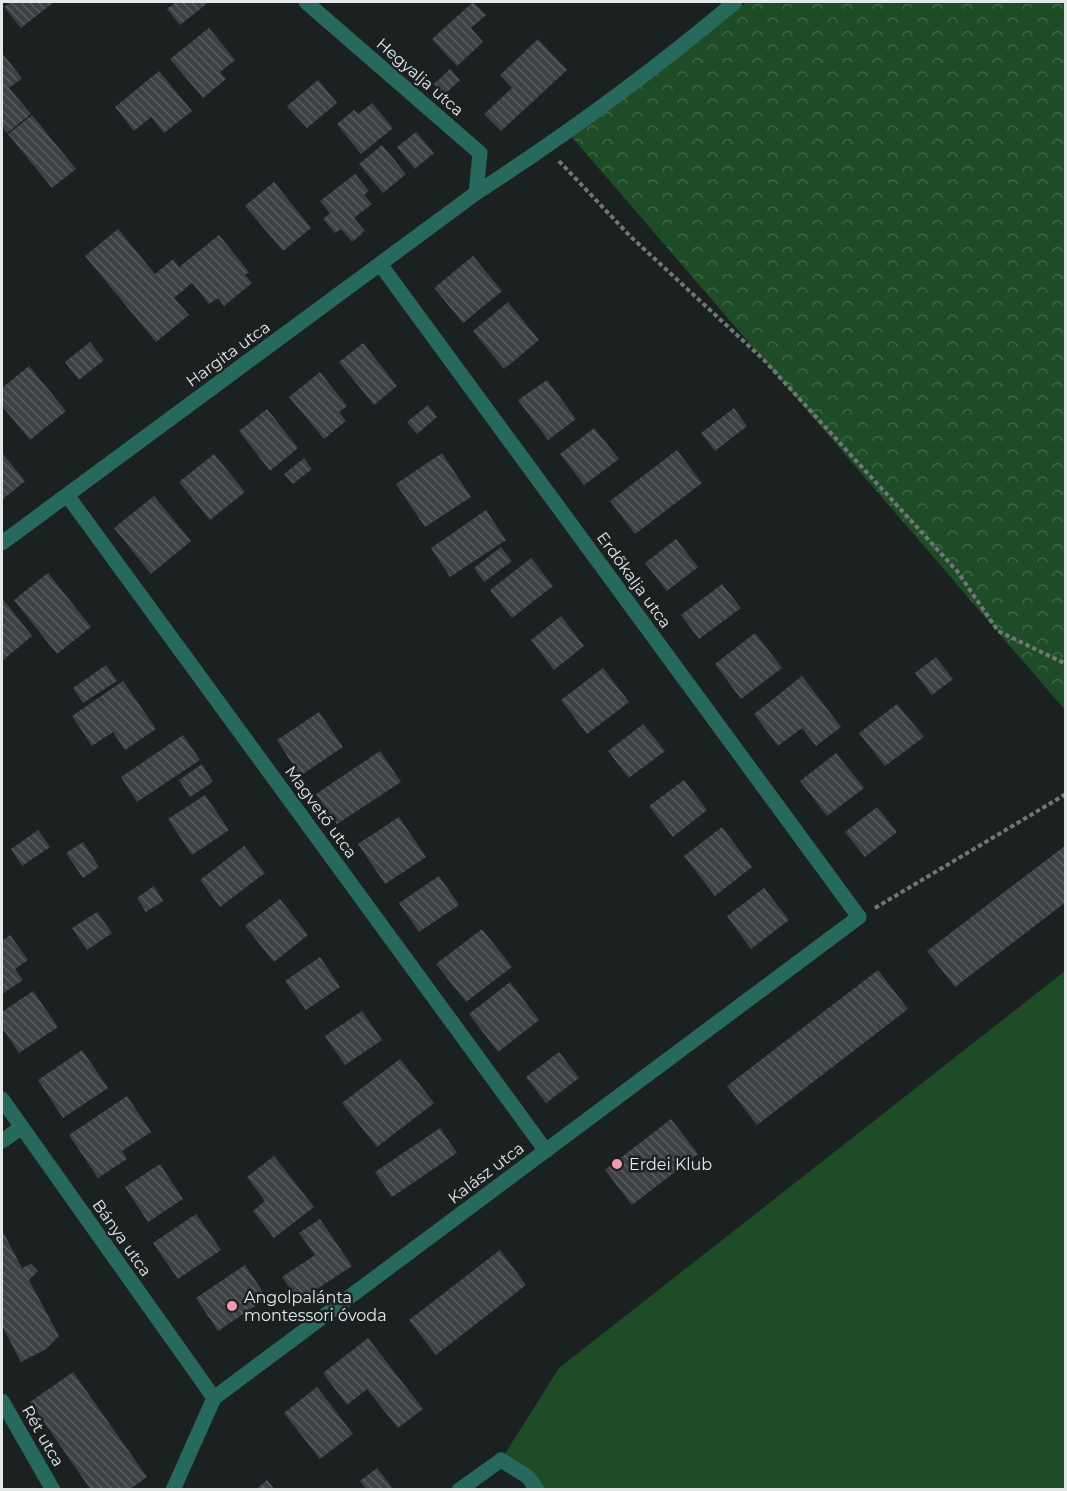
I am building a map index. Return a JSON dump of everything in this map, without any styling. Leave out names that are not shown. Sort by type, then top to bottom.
[{"type":"street","name":"Hegyalja utca","points":[[306,2],[480,153],[476,193]]},
{"type":"street","name":"Hargita utca","points":[[2,543],[476,193],[546,148],[735,2]]},
{"type":"street","name":"Erdőkalja utca","points":[[380,264],[859,917]]},
{"type":"street","name":"Magvető utca","points":[[67,495],[546,1151]]},
{"type":"street","name":"Kalász utca","points":[[173,1490],[214,1398],[859,917]]},
{"type":"street","name":"Bánya utca","points":[[2,1099],[214,1398]]},
{"type":"street","points":[[2,1141],[21,1127]]},
{"type":"street","name":"Rét utca","points":[[2,1401],[53,1490]]},
{"type":"street","points":[[459,1490],[501,1460],[528,1477],[537,1490]]},
{"type":"path","points":[[546,148],[630,236],[764,360],[957,571],[998,631],[1065,664]]},
{"type":"path","points":[[859,917],[1065,794]]},
{"type":"green space","points":[[747,2],[1065,2],[1065,710],[571,136]]},
{"type":"green space","points":[[1065,971],[1065,1489],[537,1489],[501,1460],[559,1368]]},
{"type":"building","points":[[11,2],[54,2],[21,28],[4,7]]},
{"type":"building","points":[[176,2],[209,2],[180,25],[167,9]]},
{"type":"building","points":[[473,2],[486,15],[471,28],[483,42],[457,66],[432,39]]},
{"type":"building","points":[[209,28],[235,60],[220,72],[226,79],[203,98],[170,59]]},
{"type":"building","points":[[538,39],[567,70],[501,131],[484,114],[512,88],[500,75]]},
{"type":"building","points":[[2,53],[22,78],[9,88],[31,114],[7,133],[2,126]]},
{"type":"building","points":[[450,69],[460,80],[444,95],[434,84]]},
{"type":"building","points":[[159,71],[192,111],[164,133],[151,117],[134,131],[115,107]]},
{"type":"building","points":[[318,80],[337,103],[307,128],[287,106]]},
{"type":"building","points":[[372,103],[393,128],[361,154],[337,124],[354,110],[358,114]]},
{"type":"building","points":[[32,115],[76,169],[52,188],[8,134]]},
{"type":"building","points":[[416,132],[434,153],[415,169],[397,147]]},
{"type":"building","points":[[382,145],[406,174],[383,193],[359,164]]},
{"type":"building","points":[[355,174],[369,191],[364,195],[372,204],[354,218],[365,231],[352,242],[341,229],[335,233],[323,219],[330,213],[320,201]]},
{"type":"building","points":[[274,182],[311,228],[283,251],[245,206]]},
{"type":"building","points":[[118,229],[155,274],[173,259],[179,267],[219,235],[249,272],[245,275],[252,283],[224,306],[218,298],[209,304],[192,283],[174,298],[189,315],[156,342],[85,256]]},
{"type":"building","points":[[473,256],[502,291],[463,323],[434,288]]},
{"type":"building","points":[[508,302],[539,340],[504,369],[473,331]]},
{"type":"building","points":[[90,342],[104,360],[79,380],[65,362]]},
{"type":"building","points":[[363,343],[397,386],[374,405],[339,362]]},
{"type":"building","points":[[29,366],[66,411],[30,440],[2,406],[2,388]]},
{"type":"building","points":[[320,372],[347,406],[339,412],[346,421],[324,439],[289,397]]},
{"type":"building","points":[[547,380],[576,419],[548,440],[518,400]]},
{"type":"building","points":[[428,405],[437,417],[417,434],[407,422]]},
{"type":"building","points":[[734,408],[747,426],[715,451],[701,433]]},
{"type":"building","points":[[267,409],[298,448],[270,471],[239,431]]},
{"type":"building","points":[[594,428],[619,459],[584,485],[560,454]]},
{"type":"building","points":[[677,450],[702,483],[635,534],[610,501]]},
{"type":"building","points":[[2,453],[25,481],[2,500]]},
{"type":"building","points":[[442,453],[471,497],[425,527],[396,484]]},
{"type":"building","points":[[214,454],[245,492],[210,520],[179,482]]},
{"type":"building","points":[[304,458],[312,469],[293,484],[284,474]]},
{"type":"building","points":[[154,496],[191,541],[151,574],[114,528]]},
{"type":"building","points":[[486,510],[506,540],[450,577],[431,548]]},
{"type":"building","points":[[676,539],[698,567],[667,591],[645,563]]},
{"type":"building","points":[[501,547],[512,561],[484,582],[474,568]]},
{"type":"building","points":[[531,558],[553,586],[512,618],[490,590]]},
{"type":"building","points":[[48,573],[91,627],[57,654],[14,600]]},
{"type":"building","points":[[722,584],[741,608],[699,639],[681,615]]},
{"type":"building","points":[[2,598],[32,636],[2,661]]},
{"type":"building","points":[[561,616],[584,646],[554,670],[531,640]]},
{"type":"building","points":[[755,633],[782,668],[741,699],[715,664]]},
{"type":"building","points":[[936,657],[953,679],[932,695],[915,673]]},
{"type":"building","points":[[106,665],[117,681],[83,703],[73,688]]},
{"type":"building","points":[[603,668],[629,702],[587,734],[561,700]]},
{"type":"building","points":[[802,676],[841,727],[816,746],[802,728],[778,746],[754,714]]},
{"type":"building","points":[[123,681],[156,729],[125,750],[113,732],[92,746],[72,716]]},
{"type":"building","points":[[897,704],[924,737],[885,766],[859,733]]},
{"type":"building","points":[[319,712],[343,747],[300,776],[277,740]]},
{"type":"building","points":[[643,724],[665,751],[629,778],[608,751]]},
{"type":"building","points":[[183,735],[200,760],[137,802],[121,777]]},
{"type":"building","points":[[380,751],[401,782],[337,824],[316,794]]},
{"type":"building","points":[[836,753],[864,788],[827,816],[800,781]]},
{"type":"building","points":[[202,764],[213,782],[190,797],[179,780]]},
{"type":"building","points":[[684,780],[707,810],[673,837],[649,806]]},
{"type":"building","points":[[205,795],[229,830],[192,855],[168,819]]},
{"type":"building","points":[[877,807],[897,832],[865,857],[845,832]]},
{"type":"building","points":[[399,817],[426,857],[385,884],[358,844]]},
{"type":"building","points":[[722,827],[752,867],[715,896],[684,856]]},
{"type":"building","points":[[38,830],[50,847],[22,866],[11,849]]},
{"type":"building","points":[[83,842],[99,867],[83,878],[66,853]]},
{"type":"building","points":[[1066,845],[1066,902],[955,987],[927,951]]},
{"type":"building","points":[[244,846],[265,873],[220,907],[200,880]]},
{"type":"building","points":[[439,876],[459,905],[419,932],[399,903]]},
{"type":"building","points":[[154,886],[163,901],[146,912],[137,898]]},
{"type":"building","points":[[764,888],[789,920],[751,949],[727,916]]},
{"type":"building","points":[[280,899],[308,935],[274,962],[245,926]]},
{"type":"building","points":[[97,912],[112,933],[87,950],[72,928]]},
{"type":"building","points":[[482,929],[512,967],[466,1002],[436,964]]},
{"type":"building","points":[[10,935],[28,960],[15,969],[23,980],[2,994],[2,941]]},
{"type":"building","points":[[320,957],[340,987],[306,1010],[285,981]]},
{"type":"building","points":[[878,970],[908,1009],[757,1125],[727,1086]]},
{"type":"building","points":[[510,982],[539,1020],[498,1052],[469,1014]]},
{"type":"building","points":[[33,991],[58,1027],[19,1053],[2,1028],[2,1012]]},
{"type":"building","points":[[362,1011],[382,1040],[345,1065],[325,1036]]},
{"type":"building","points":[[82,1050],[108,1088],[63,1118],[38,1080]]},
{"type":"building","points":[[559,1052],[579,1078],[546,1103],[526,1077]]},
{"type":"building","points":[[400,1059],[434,1103],[377,1147],[342,1103]]},
{"type":"building","points":[[127,1096],[151,1132],[122,1151],[127,1159],[98,1178],[69,1135]]},
{"type":"building","points":[[671,1119],[698,1154],[632,1205],[605,1170]]},
{"type":"building","points":[[440,1128],[457,1153],[392,1197],[375,1172]]},
{"type":"building","points":[[274,1156],[314,1207],[274,1238],[253,1211],[265,1201],[247,1177]]},
{"type":"building","points":[[160,1164],[183,1199],[148,1222],[125,1187]]},
{"type":"building","points":[[196,1214],[221,1250],[178,1279],[153,1243]]},
{"type":"building","points":[[320,1219],[352,1266],[299,1301],[282,1277],[315,1255],[299,1233]]},
{"type":"building","points":[[2,1230],[22,1268],[31,1264],[38,1271],[29,1280],[59,1336],[46,1349],[21,1362],[2,1326]]},
{"type":"building","points":[[500,1250],[526,1285],[436,1355],[409,1320]]},
{"type":"building","points":[[245,1265],[267,1298],[218,1331],[196,1298]]},
{"type":"building","points":[[368,1338],[423,1409],[398,1428],[367,1389],[347,1405],[323,1373]]},
{"type":"building","points":[[73,1372],[147,1477],[129,1490],[91,1490],[30,1402]]},
{"type":"building","points":[[317,1387],[353,1434],[320,1459],[284,1413]]},
{"type":"building","points":[[377,1468],[394,1490],[367,1490],[360,1481]]},
{"type":"building","points":[[267,1480],[275,1490],[255,1490],[260,1486]]},
{"type":"place","name":"Erdei Klub","points":[[617,1164]]},
{"type":"place","name":"Angolpalánta montessori óvoda","points":[[232,1306]]}]
